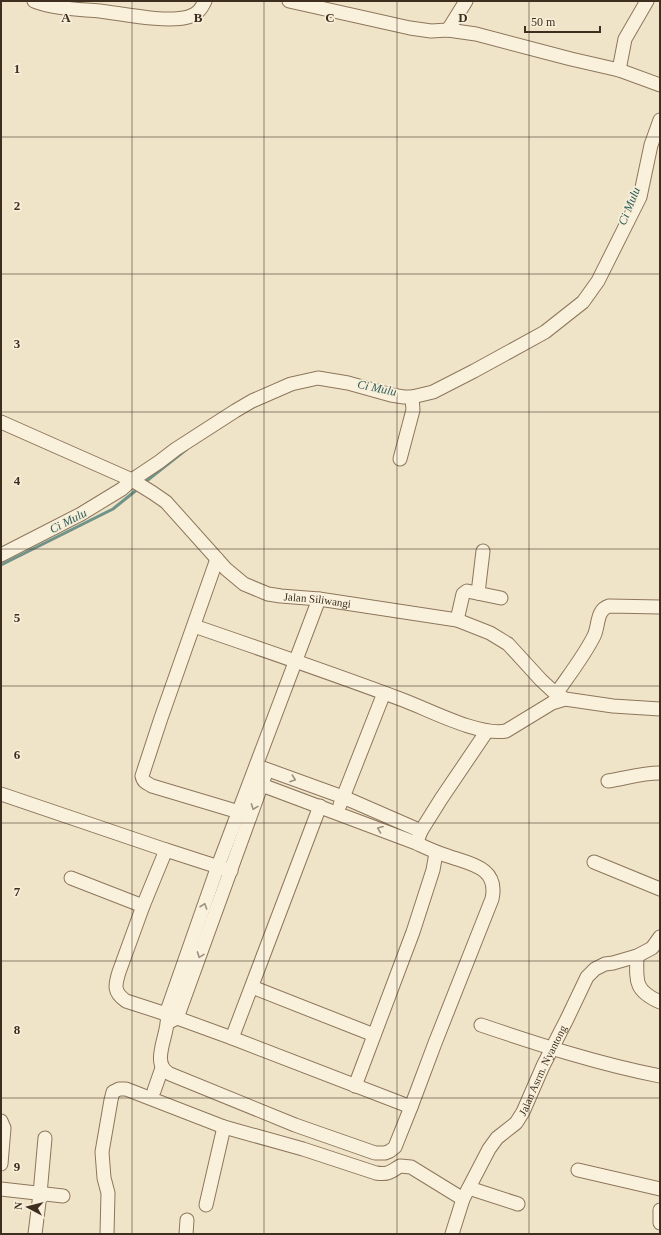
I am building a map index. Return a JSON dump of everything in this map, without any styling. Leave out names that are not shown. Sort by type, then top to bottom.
[{"type":"street","points":[[34,1],[52,6],[154,18],[176,19],[189,17],[199,12],[205,1]]},
{"type":"street","points":[[289,1],[410,28],[431,31],[448,30],[476,34],[619,70],[660,85]]},
{"type":"street","points":[[448,30],[466,1]]},
{"type":"street","points":[[619,70],[625,39],[647,1]]},
{"type":"street","points":[[412,402],[545,332],[583,302],[598,281],[638,203],[651,145],[660,120]]},
{"type":"street","points":[[1,555],[81,514],[122,489],[179,446],[235,411],[252,401],[290,384],[318,378],[348,383],[391,395],[404,397],[412,402]]},
{"type":"street","points":[[400,459],[412,402]]},
{"type":"street","name":"Jalan Siliwangi","points":[[1,422],[132,480],[153,493],[166,502],[234,577],[244,584],[268,594],[319,599],[458,620],[490,633],[508,644],[541,680],[561,697]]},
{"type":"street","points":[[478,593],[483,551]]},
{"type":"street","points":[[217,559],[142,776],[143,780],[152,786],[238,812]]},
{"type":"street","points":[[458,620],[463,594],[467,591],[501,598]]},
{"type":"street","points":[[170,1018],[208,934],[231,871],[256,783],[296,661],[319,599]]},
{"type":"street","points":[[194,626],[296,661],[467,725],[487,731],[497,732],[506,731],[561,697],[594,635],[603,609],[609,606],[660,607]]},
{"type":"street","points":[[337,813],[384,693]]},
{"type":"street","points":[[561,697],[613,706],[660,709]]},
{"type":"street","points":[[416,843],[441,799],[487,731]]},
{"type":"street","points":[[262,768],[343,797],[422,831]]},
{"type":"street","points":[[608,780],[632,775],[660,772]]},
{"type":"street","points":[[256,783],[320,806],[436,852],[474,864],[484,870],[488,875],[494,891],[395,1147],[385,1153],[375,1153],[295,1125],[166,1073],[162,1068],[160,1058],[196,928],[238,812],[256,783]]},
{"type":"street","points":[[1,794],[231,871]]},
{"type":"street","points":[[232,1038],[320,806]]},
{"type":"street","points":[[166,850],[143,906],[119,972],[116,982],[117,993],[120,997],[126,1001],[170,1018],[232,1038],[411,1107]]},
{"type":"street","points":[[355,1086],[413,932],[433,870],[436,852]]},
{"type":"street","points":[[594,862],[660,889]]},
{"type":"street","points":[[71,878],[143,906]]},
{"type":"street","points":[[196,928],[208,934]]},
{"type":"street","name":"Jalan Asrm. Nyantong","points":[[452,1234],[466,1194],[489,1149],[497,1138],[516,1123],[523,1112],[551,1048],[568,1019],[587,977],[595,969],[605,964],[614,964],[637,956],[652,948],[660,937]]},
{"type":"street","points":[[637,956],[639,987],[643,992],[660,1002]]},
{"type":"street","points":[[252,987],[374,1035]]},
{"type":"street","points":[[481,1025],[551,1048],[629,1070],[660,1076]]},
{"type":"street","points":[[154,1091],[162,1068]]},
{"type":"street","points":[[107,1234],[108,1194],[104,1178],[102,1152],[113,1092],[119,1089],[126,1089],[224,1127],[303,1149],[376,1173],[389,1173],[400,1166],[411,1167],[466,1194],[518,1204]]},
{"type":"street","points":[[1,1121],[4,1128],[1,1164]]},
{"type":"street","points":[[206,1205],[224,1127]]},
{"type":"street","points":[[35,1234],[40,1194],[44,1138]]},
{"type":"street","points":[[578,1170],[660,1189]]},
{"type":"street","points":[[1,1189],[63,1196]]},
{"type":"street","points":[[660,1210],[660,1223]]},
{"type":"street","points":[[186,1234],[187,1220]]},
{"type":"waterway","name":"Ci Mulu","points":[[144,483],[187,449]]},
{"type":"waterway","name":"Ci Mulu","points":[[1,565],[113,509],[139,488]]}]
